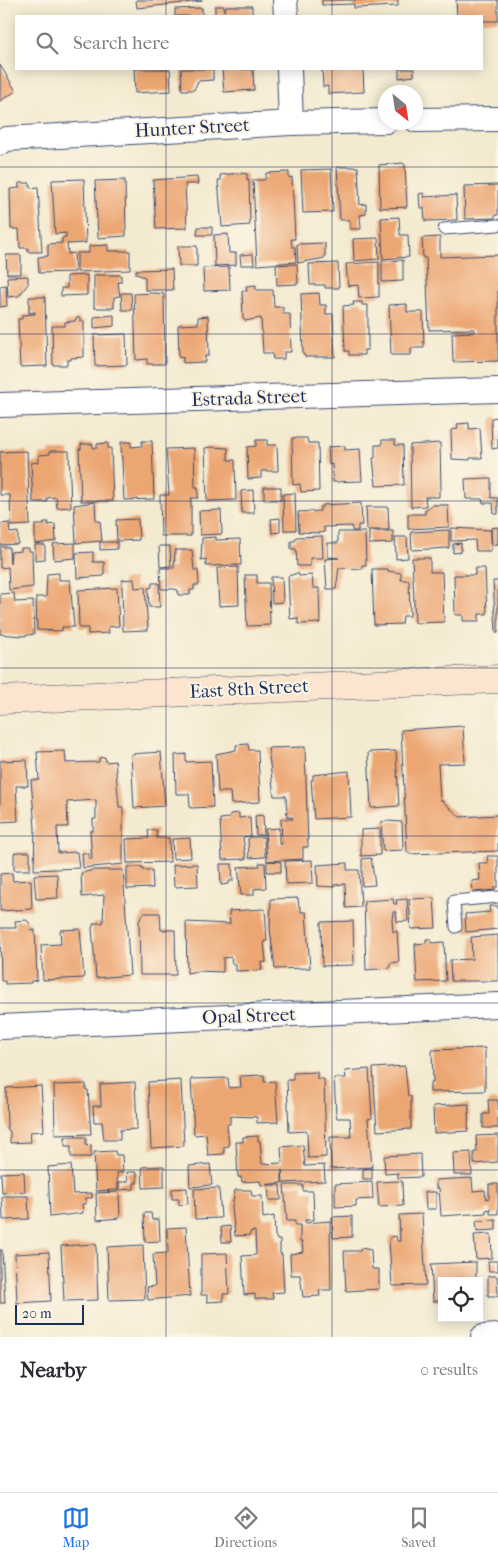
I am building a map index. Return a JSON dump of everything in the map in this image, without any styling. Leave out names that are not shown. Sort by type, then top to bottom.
[{"type":"main road","name":"East 8th Street","points":[[0,700],[498,679]]},
{"type":"street","points":[[285,0],[286,15]]},
{"type":"street","points":[[289,70],[291,123]]},
{"type":"street","points":[[423,120],[498,119]]},
{"type":"street","name":"Hunter Street","points":[[0,143],[6,139],[291,123],[378,121]]},
{"type":"street","name":"Estrada Street","points":[[0,405],[498,390]]},
{"type":"street","name":"Opal Street","points":[[0,1027],[498,1005]]},
{"type":"street","points":[[483,1337],[498,1336]]},
{"type":"lane","points":[[444,228],[498,225]]},
{"type":"lane","points":[[456,927],[454,901],[498,897]]},
{"type":"building","points":[[136,0],[202,0],[202,1],[137,8]]},
{"type":"building","points":[[322,0],[398,0],[398,6],[354,8],[354,4],[322,5]]},
{"type":"building","points":[[456,0],[498,0],[498,21],[483,21],[483,15],[457,15]]},
{"type":"building","points":[[215,6],[224,6],[224,11],[226,6],[252,6],[252,15],[215,15]]},
{"type":"building","points":[[202,8],[202,15],[175,15],[175,9]]},
{"type":"building","points":[[0,65],[16,91],[0,101]]},
{"type":"building","points":[[134,70],[170,70],[171,91],[135,93]]},
{"type":"building","points":[[181,70],[213,70],[213,80],[198,81],[194,90],[182,90]]},
{"type":"building","points":[[222,70],[253,70],[254,90],[224,92]]},
{"type":"building","points":[[322,70],[363,70],[364,92],[328,94],[328,86],[323,87]]},
{"type":"building","points":[[399,70],[414,70],[414,76],[399,78]]},
{"type":"building","points":[[403,163],[405,165],[407,207],[380,208],[379,165]]},
{"type":"building","points":[[337,167],[358,167],[360,205],[366,204],[366,214],[360,215],[361,229],[350,229],[350,220],[340,220]]},
{"type":"building","points":[[331,169],[333,212],[303,213],[301,170]]},
{"type":"building","points":[[289,172],[289,178],[292,177],[295,239],[291,239],[292,247],[295,247],[296,262],[257,265],[253,180],[264,180],[266,173]]},
{"type":"building","points":[[247,174],[247,180],[249,179],[250,225],[222,227],[218,180],[221,180],[220,175]]},
{"type":"building","points":[[197,177],[198,184],[185,184],[187,228],[156,229],[153,180]]},
{"type":"building","points":[[84,179],[86,243],[67,244],[68,254],[74,253],[75,272],[39,273],[38,257],[48,256],[48,244],[62,243],[62,238],[66,237],[66,233],[55,234],[52,180]]},
{"type":"building","points":[[125,180],[126,236],[98,238],[95,181]]},
{"type":"building","points":[[19,183],[30,183],[30,188],[38,187],[42,252],[28,252],[28,248],[20,248],[19,229],[11,229],[10,189],[19,188]]},
{"type":"building","points":[[498,185],[498,215],[495,215],[495,218],[465,219],[464,186]]},
{"type":"building","points":[[424,193],[424,197],[456,195],[457,220],[425,221],[424,208],[420,208],[419,194]]},
{"type":"building","points":[[399,217],[400,235],[408,235],[409,257],[383,259],[381,218]]},
{"type":"building","points":[[198,227],[212,227],[212,235],[197,235]]},
{"type":"building","points":[[228,234],[229,253],[236,253],[236,265],[215,266],[214,235]]},
{"type":"building","points":[[440,237],[440,257],[498,255],[498,361],[453,362],[452,333],[474,332],[474,329],[429,330],[426,258],[423,258],[422,238]]},
{"type":"building","points":[[378,238],[379,259],[354,261],[353,239]]},
{"type":"building","points":[[325,243],[325,258],[298,263],[297,244]]},
{"type":"building","points":[[108,245],[108,251],[130,251],[130,270],[77,272],[77,253],[89,253],[89,246]]},
{"type":"building","points":[[178,246],[197,246],[197,266],[179,266]]},
{"type":"building","points":[[253,254],[254,265],[241,265],[240,255]]},
{"type":"building","points":[[6,255],[21,255],[21,274],[7,274]]},
{"type":"building","points":[[403,260],[403,281],[382,282],[382,261]]},
{"type":"building","points":[[379,262],[379,297],[359,298],[358,285],[348,286],[346,264]]},
{"type":"building","points":[[338,263],[339,288],[325,288],[325,285],[310,285],[309,264]]},
{"type":"building","points":[[297,264],[298,284],[277,285],[276,265]]},
{"type":"building","points":[[229,267],[230,290],[204,291],[203,268]]},
{"type":"building","points":[[172,269],[173,290],[145,290],[145,277],[136,274],[136,270]]},
{"type":"building","points":[[87,275],[87,295],[61,296],[61,288],[67,288],[67,276]]},
{"type":"building","points":[[94,275],[121,275],[121,282],[118,282],[120,296],[114,297],[114,308],[94,308]]},
{"type":"building","points":[[28,276],[28,284],[19,296],[8,297],[7,277]]},
{"type":"building","points":[[6,285],[7,306],[0,307],[0,286]]},
{"type":"building","points":[[256,285],[256,290],[273,290],[274,307],[283,307],[283,314],[290,314],[291,352],[284,352],[284,359],[273,359],[272,353],[263,353],[261,318],[245,321],[243,318],[242,291],[247,291],[246,286]]},
{"type":"building","points":[[121,293],[131,293],[132,310],[122,310]]},
{"type":"building","points":[[319,293],[320,305],[326,305],[326,314],[333,314],[335,357],[305,357],[303,353],[301,294]]},
{"type":"building","points":[[134,294],[164,294],[165,364],[147,364],[147,359],[136,360]]},
{"type":"building","points":[[29,297],[45,297],[47,366],[20,367],[18,319],[22,319],[22,315],[35,314],[35,312],[29,313]]},
{"type":"building","points":[[353,302],[362,302],[362,305],[368,305],[368,350],[364,350],[364,355],[349,355],[349,351],[345,351],[343,306],[354,305]]},
{"type":"building","points":[[407,304],[407,312],[423,312],[424,348],[411,348],[411,355],[391,355],[389,305]]},
{"type":"building","points":[[114,315],[114,326],[94,328],[94,317]]},
{"type":"building","points":[[208,316],[209,356],[205,356],[205,362],[183,363],[183,357],[179,358],[178,325],[198,324],[198,317]]},
{"type":"building","points":[[76,318],[84,321],[84,357],[71,358],[71,360],[67,360],[67,365],[53,365],[52,326],[65,326],[65,322],[75,321]]},
{"type":"building","points":[[126,334],[127,365],[95,366],[94,335]]},
{"type":"building","points":[[498,417],[498,448],[492,449],[491,418]]},
{"type":"building","points":[[469,423],[469,429],[480,428],[482,458],[470,458],[470,460],[452,459],[451,430],[458,429],[457,424]]},
{"type":"building","points":[[292,438],[307,438],[308,443],[318,443],[319,491],[301,492],[300,484],[293,485]]},
{"type":"building","points":[[256,440],[267,440],[267,445],[277,445],[278,471],[261,471],[261,478],[248,479],[247,447],[256,446]]},
{"type":"building","points":[[382,440],[395,440],[395,445],[403,445],[404,485],[376,486],[373,458],[375,458],[375,445],[382,445]]},
{"type":"building","points":[[142,441],[152,441],[154,499],[124,500],[121,442],[131,442],[131,447],[142,446]]},
{"type":"building","points":[[108,443],[108,448],[111,448],[113,501],[81,501],[79,449],[81,449],[81,444],[93,444],[93,448],[97,448],[97,444]]},
{"type":"building","points":[[440,443],[441,490],[439,491],[439,497],[425,497],[426,506],[411,507],[410,445]]},
{"type":"building","points":[[345,446],[345,450],[360,449],[362,481],[333,482],[332,464],[329,465],[328,447]]},
{"type":"building","points":[[194,448],[195,487],[198,487],[198,498],[191,498],[191,536],[161,536],[160,495],[169,495],[166,449]]},
{"type":"building","points":[[205,448],[228,448],[228,460],[235,460],[236,500],[207,501]]},
{"type":"building","points":[[27,451],[30,525],[11,526],[10,495],[0,495],[0,452]]},
{"type":"building","points":[[50,451],[69,451],[71,507],[57,508],[56,497],[47,498],[47,502],[33,502],[31,463],[39,462],[39,455],[50,454]]},
{"type":"building","points":[[491,478],[491,498],[498,498],[498,514],[494,514],[493,503],[483,503],[482,499],[466,499],[465,479]]},
{"type":"building","points":[[264,487],[281,487],[281,500],[264,500]]},
{"type":"building","points":[[253,490],[254,513],[242,513],[241,491]]},
{"type":"building","points":[[295,493],[296,530],[284,530],[283,494]]},
{"type":"building","points":[[95,502],[96,521],[100,521],[102,541],[76,543],[74,505]]},
{"type":"building","points":[[361,503],[362,525],[358,525],[358,531],[352,531],[352,526],[324,527],[324,532],[320,533],[299,532],[298,512],[320,511],[320,507],[323,507],[323,505]]},
{"type":"building","points":[[433,505],[448,505],[449,527],[408,529],[408,514],[425,514],[425,510]]},
{"type":"building","points":[[366,507],[388,507],[389,530],[367,530]]},
{"type":"building","points":[[221,510],[222,534],[200,535],[199,511]]},
{"type":"building","points":[[280,518],[280,532],[272,533],[271,519]]},
{"type":"building","points":[[138,519],[139,540],[117,541],[116,520]]},
{"type":"building","points":[[44,522],[49,522],[48,525],[55,524],[56,541],[35,544],[35,525],[44,525]]},
{"type":"building","points":[[9,523],[10,533],[18,532],[18,544],[0,545],[0,524]]},
{"type":"building","points":[[498,527],[498,544],[492,545],[491,528]]},
{"type":"building","points":[[451,528],[491,530],[491,551],[476,551],[475,540],[451,541]]},
{"type":"building","points":[[449,530],[449,548],[412,550],[411,532]]},
{"type":"building","points":[[369,531],[393,531],[393,543],[369,544]]},
{"type":"building","points":[[338,532],[365,532],[366,565],[362,565],[362,569],[339,568],[336,589],[327,589],[325,559],[339,558],[328,557],[328,543],[338,543]]},
{"type":"building","points":[[322,536],[323,558],[310,558],[310,566],[297,566],[296,549],[291,549],[291,541],[295,541],[296,537]]},
{"type":"building","points":[[216,537],[216,540],[240,539],[241,565],[206,566],[206,559],[201,560],[202,538]]},
{"type":"building","points":[[395,537],[407,537],[408,558],[396,559]]},
{"type":"building","points":[[100,542],[117,542],[117,549],[100,550]]},
{"type":"building","points":[[75,543],[75,558],[54,560],[53,544]]},
{"type":"building","points":[[461,543],[461,552],[453,553],[453,544]]},
{"type":"building","points":[[35,545],[45,545],[45,559],[35,560]]},
{"type":"building","points":[[159,546],[170,546],[171,566],[160,567]]},
{"type":"building","points":[[0,547],[9,547],[10,564],[11,552],[21,551],[21,548],[29,548],[29,551],[32,551],[33,587],[9,590],[8,567],[0,568]]},
{"type":"building","points":[[175,550],[192,550],[194,570],[198,570],[199,585],[194,585],[194,590],[190,590],[190,595],[178,595],[178,590],[174,589],[161,589],[160,568],[174,568]]},
{"type":"building","points":[[93,552],[93,562],[104,562],[104,576],[77,578],[76,553]]},
{"type":"building","points":[[412,558],[430,558],[430,572],[442,572],[444,622],[415,623]]},
{"type":"building","points":[[238,567],[239,605],[219,606],[217,568]]},
{"type":"building","points":[[475,568],[485,568],[487,614],[479,614],[479,621],[463,621],[463,615],[455,615],[454,575],[475,575]]},
{"type":"building","points":[[372,569],[388,569],[388,571],[401,573],[401,580],[409,580],[410,616],[403,616],[402,624],[374,625]]},
{"type":"building","points":[[59,573],[59,580],[70,580],[74,627],[62,627],[62,631],[37,630],[36,597],[46,597],[47,574]]},
{"type":"building","points":[[298,573],[299,576],[312,575],[313,588],[319,588],[320,623],[298,624],[298,618],[290,619],[288,576]]},
{"type":"building","points":[[245,575],[257,575],[257,583],[269,583],[270,625],[247,626]]},
{"type":"building","points":[[271,577],[282,577],[283,602],[272,603]]},
{"type":"building","points":[[134,579],[135,588],[145,587],[148,630],[123,631],[122,580]]},
{"type":"building","points":[[493,581],[498,581],[498,633],[496,633]]},
{"type":"building","points":[[152,583],[159,583],[160,607],[149,607],[148,588],[152,587]]},
{"type":"building","points":[[117,588],[119,626],[108,627],[109,633],[88,634],[88,628],[79,628],[78,590]]},
{"type":"building","points":[[14,593],[15,602],[33,601],[34,634],[22,636],[0,634],[0,594]]},
{"type":"building","points":[[463,726],[465,763],[438,764],[440,799],[460,817],[498,815],[498,851],[409,854],[407,852],[401,730]]},
{"type":"building","points":[[248,744],[249,750],[258,750],[260,802],[231,804],[230,792],[218,792],[216,754],[236,750],[236,745]]},
{"type":"building","points":[[305,747],[308,847],[303,847],[303,859],[267,861],[265,829],[279,828],[279,844],[282,844],[281,819],[293,819],[292,817],[287,817],[286,796],[274,796],[268,748]]},
{"type":"building","points":[[65,751],[66,763],[99,762],[99,758],[105,757],[106,762],[115,761],[119,807],[123,807],[123,864],[83,868],[82,853],[89,853],[89,859],[92,859],[90,831],[93,831],[93,819],[96,819],[96,800],[67,802],[68,827],[57,827],[58,853],[77,852],[79,868],[34,870],[35,828],[31,780],[39,780],[37,752]]},
{"type":"building","points":[[396,751],[399,806],[371,808],[368,752]]},
{"type":"building","points":[[161,752],[165,806],[134,808],[131,754]]},
{"type":"building","points":[[186,754],[186,762],[211,761],[213,807],[190,808],[189,794],[176,794],[175,755]]},
{"type":"building","points":[[27,760],[28,786],[16,786],[18,821],[0,822],[0,761]]},
{"type":"building","points":[[349,771],[351,817],[314,819],[311,780],[313,780],[313,775]]},
{"type":"building","points":[[239,813],[239,818],[250,817],[251,836],[243,837],[246,859],[222,860],[220,819],[230,818],[230,814]]},
{"type":"building","points":[[263,815],[264,835],[256,835],[255,816]]},
{"type":"building","points":[[381,822],[402,822],[403,850],[383,851]]},
{"type":"building","points":[[380,829],[380,855],[361,856],[361,830]]},
{"type":"building","points":[[148,830],[157,830],[156,838],[169,838],[170,862],[127,863],[126,839],[149,838]]},
{"type":"building","points":[[251,837],[264,837],[265,857],[249,858],[248,839]]},
{"type":"building","points":[[190,838],[191,858],[173,859],[172,839]]},
{"type":"building","points":[[30,852],[30,870],[14,870],[14,853]]},
{"type":"building","points":[[487,856],[498,856],[498,887],[495,887],[495,890],[473,892],[472,881],[480,880],[479,863],[488,863]]},
{"type":"building","points":[[371,858],[375,885],[362,886],[362,859]]},
{"type":"building","points":[[312,860],[313,883],[286,884],[285,861]]},
{"type":"building","points":[[267,861],[281,862],[281,872],[267,872]]},
{"type":"building","points":[[259,863],[265,863],[266,888],[254,889],[254,895],[241,895],[238,867],[260,866]]},
{"type":"building","points":[[347,863],[347,870],[359,870],[361,907],[346,908],[345,884],[334,885],[334,887],[318,886],[317,865]]},
{"type":"building","points":[[197,864],[198,886],[174,887],[173,865]]},
{"type":"building","points":[[220,864],[232,864],[233,881],[229,881],[229,884],[221,885]]},
{"type":"building","points":[[127,867],[143,867],[143,870],[152,870],[153,888],[127,889]]},
{"type":"building","points":[[94,870],[123,870],[130,975],[96,978],[92,928],[94,923],[103,923],[104,895],[82,897],[81,873]]},
{"type":"building","points":[[12,873],[13,881],[31,880],[32,909],[0,911],[0,874]]},
{"type":"building","points":[[57,874],[58,898],[36,899],[34,875]]},
{"type":"building","points":[[298,898],[301,912],[306,912],[310,968],[275,969],[270,929],[271,899]]},
{"type":"building","points":[[434,898],[436,928],[411,929],[409,899]]},
{"type":"building","points":[[393,899],[394,904],[397,904],[396,900],[407,899],[408,921],[397,922],[396,912],[393,912],[393,932],[397,931],[399,962],[390,963],[390,968],[366,970],[364,901]]},
{"type":"building","points":[[489,906],[498,906],[498,929],[466,932],[465,914],[490,912]]},
{"type":"building","points":[[265,909],[267,941],[264,941],[266,962],[261,963],[262,970],[236,971],[236,964],[232,964],[231,957],[223,958],[223,972],[198,971],[187,973],[186,922],[230,924],[229,911]]},
{"type":"building","points":[[144,913],[160,913],[161,930],[175,930],[176,975],[140,975],[139,921]]},
{"type":"building","points":[[26,920],[30,923],[31,931],[35,930],[37,980],[31,981],[31,983],[5,984],[5,981],[1,981],[0,928],[16,928],[15,921]]},
{"type":"building","points":[[353,921],[354,965],[322,966],[321,922]]},
{"type":"building","points":[[80,929],[84,978],[43,980],[41,945],[61,944],[60,930]]},
{"type":"building","points":[[498,935],[498,981],[451,981],[450,960],[472,959],[471,937]]},
{"type":"building","points":[[426,939],[431,939],[431,943],[444,942],[446,981],[417,982],[415,944],[426,943]]},
{"type":"building","points":[[485,1048],[485,1091],[430,1092],[430,1083],[433,1083],[432,1050]]},
{"type":"building","points":[[405,1066],[408,1096],[411,1096],[411,1129],[377,1131],[373,1068]]},
{"type":"building","points":[[369,1069],[372,1118],[368,1119],[372,1167],[331,1169],[330,1137],[351,1137],[350,1118],[337,1118],[334,1078],[346,1078],[345,1071]]},
{"type":"building","points":[[317,1072],[317,1079],[324,1079],[326,1157],[308,1158],[307,1131],[289,1132],[287,1080],[293,1080],[293,1073]]},
{"type":"building","points":[[264,1075],[264,1082],[275,1081],[278,1122],[257,1123],[257,1117],[230,1116],[230,1124],[227,1124],[229,1146],[224,1147],[224,1154],[208,1155],[206,1134],[194,1135],[191,1079],[228,1078],[229,1088],[241,1087],[240,1076]]},
{"type":"building","points":[[181,1080],[184,1146],[151,1148],[148,1082]]},
{"type":"building","points":[[135,1082],[137,1129],[120,1130],[120,1140],[104,1140],[102,1122],[94,1122],[93,1106],[101,1106],[100,1084]]},
{"type":"building","points":[[86,1084],[91,1134],[55,1135],[54,1085]]},
{"type":"building","points":[[41,1086],[44,1131],[30,1132],[31,1142],[10,1143],[10,1132],[7,1128],[6,1088]]},
{"type":"building","points":[[488,1100],[498,1100],[498,1128],[483,1128],[483,1114],[489,1114]]},
{"type":"building","points":[[469,1104],[468,1131],[434,1133],[433,1106]]},
{"type":"building","points":[[498,1135],[498,1162],[474,1164],[474,1152],[477,1152],[476,1136]]},
{"type":"building","points":[[258,1136],[262,1164],[282,1163],[281,1147],[303,1145],[305,1166],[324,1165],[325,1181],[283,1183],[282,1170],[282,1183],[261,1185],[260,1181],[242,1182],[241,1177],[238,1177],[236,1142],[243,1142],[243,1137]]},
{"type":"building","points":[[65,1137],[86,1137],[86,1146],[91,1145],[91,1157],[71,1157],[71,1146],[65,1146]]},
{"type":"building","points":[[115,1151],[116,1155],[122,1155],[123,1172],[117,1173],[118,1190],[96,1191],[94,1152]]},
{"type":"building","points":[[471,1152],[472,1175],[454,1175],[453,1153]]},
{"type":"building","points":[[420,1154],[421,1177],[398,1178],[398,1173],[385,1174],[384,1156]]},
{"type":"building","points":[[210,1164],[212,1185],[190,1187],[189,1166]]},
{"type":"building","points":[[71,1165],[73,1194],[92,1193],[92,1198],[86,1198],[86,1204],[82,1204],[83,1213],[50,1217],[48,1167]]},
{"type":"building","points":[[164,1166],[164,1187],[143,1188],[142,1167]]},
{"type":"building","points":[[372,1168],[372,1179],[363,1179],[363,1169]]},
{"type":"building","points":[[24,1172],[25,1192],[2,1193],[1,1173]]},
{"type":"building","points":[[127,1172],[137,1172],[137,1183],[134,1183],[134,1189],[119,1190],[119,1182],[128,1182]]},
{"type":"building","points":[[472,1178],[473,1191],[485,1190],[486,1199],[489,1198],[489,1184],[498,1184],[498,1214],[490,1214],[490,1209],[486,1210],[486,1213],[441,1216],[439,1188],[436,1188],[436,1180]]},
{"type":"building","points":[[402,1181],[403,1206],[379,1207],[377,1182]]},
{"type":"building","points":[[372,1182],[373,1199],[356,1200],[356,1206],[335,1207],[335,1184]]},
{"type":"building","points":[[268,1185],[280,1185],[281,1200],[269,1200]]},
{"type":"building","points":[[284,1185],[303,1185],[303,1191],[313,1191],[314,1220],[305,1220],[305,1223],[330,1221],[331,1290],[319,1290],[320,1296],[303,1297],[300,1275],[291,1275],[290,1254],[303,1252],[302,1242],[300,1242],[300,1225],[295,1225],[295,1221],[287,1221]]},
{"type":"building","points":[[187,1188],[188,1204],[179,1205],[179,1199],[172,1199],[172,1189]]},
{"type":"building","points":[[219,1188],[221,1218],[195,1219],[194,1189]]},
{"type":"building","points":[[235,1190],[251,1190],[252,1196],[262,1196],[263,1218],[274,1216],[275,1235],[277,1240],[280,1240],[280,1254],[282,1254],[284,1292],[272,1293],[273,1299],[255,1299],[255,1294],[244,1295],[242,1256],[256,1255],[255,1231],[250,1232],[250,1235],[235,1236],[232,1207]]},
{"type":"building","points":[[119,1192],[120,1218],[97,1220],[96,1193]]},
{"type":"building","points":[[425,1192],[436,1192],[436,1209],[426,1209]]},
{"type":"building","points":[[2,1196],[28,1196],[29,1219],[3,1220]]},
{"type":"building","points":[[144,1213],[151,1213],[152,1220],[159,1219],[160,1241],[145,1242]]},
{"type":"building","points":[[422,1214],[426,1285],[392,1286],[389,1241],[390,1237],[396,1236],[397,1241],[400,1241],[399,1215]]},
{"type":"building","points":[[352,1216],[352,1237],[333,1238],[332,1217]]},
{"type":"building","points":[[496,1220],[496,1230],[477,1231],[476,1221]]},
{"type":"building","points":[[230,1226],[231,1242],[222,1242],[221,1227]]},
{"type":"building","points":[[186,1227],[190,1296],[148,1300],[147,1287],[155,1286],[153,1254],[168,1253],[167,1228]]},
{"type":"building","points":[[491,1234],[492,1258],[476,1259],[474,1235]]},
{"type":"building","points":[[96,1244],[98,1300],[64,1301],[61,1246]]},
{"type":"building","points":[[143,1245],[145,1299],[109,1300],[107,1247]]},
{"type":"building","points":[[361,1248],[371,1250],[372,1269],[379,1269],[379,1289],[346,1291],[344,1251],[360,1251]]},
{"type":"building","points":[[0,1250],[2,1250],[5,1303],[0,1303]]},
{"type":"building","points":[[49,1252],[51,1301],[17,1303],[15,1254]]},
{"type":"building","points":[[227,1253],[229,1294],[223,1294],[224,1301],[207,1302],[207,1295],[201,1295],[201,1254]]},
{"type":"building","points":[[488,1261],[498,1261],[498,1271],[489,1271]]},
{"type":"building","points":[[476,1262],[476,1277],[438,1277],[438,1301],[433,1301],[431,1264]]},
{"type":"building","points":[[488,1276],[497,1276],[498,1296],[488,1296]]}]
